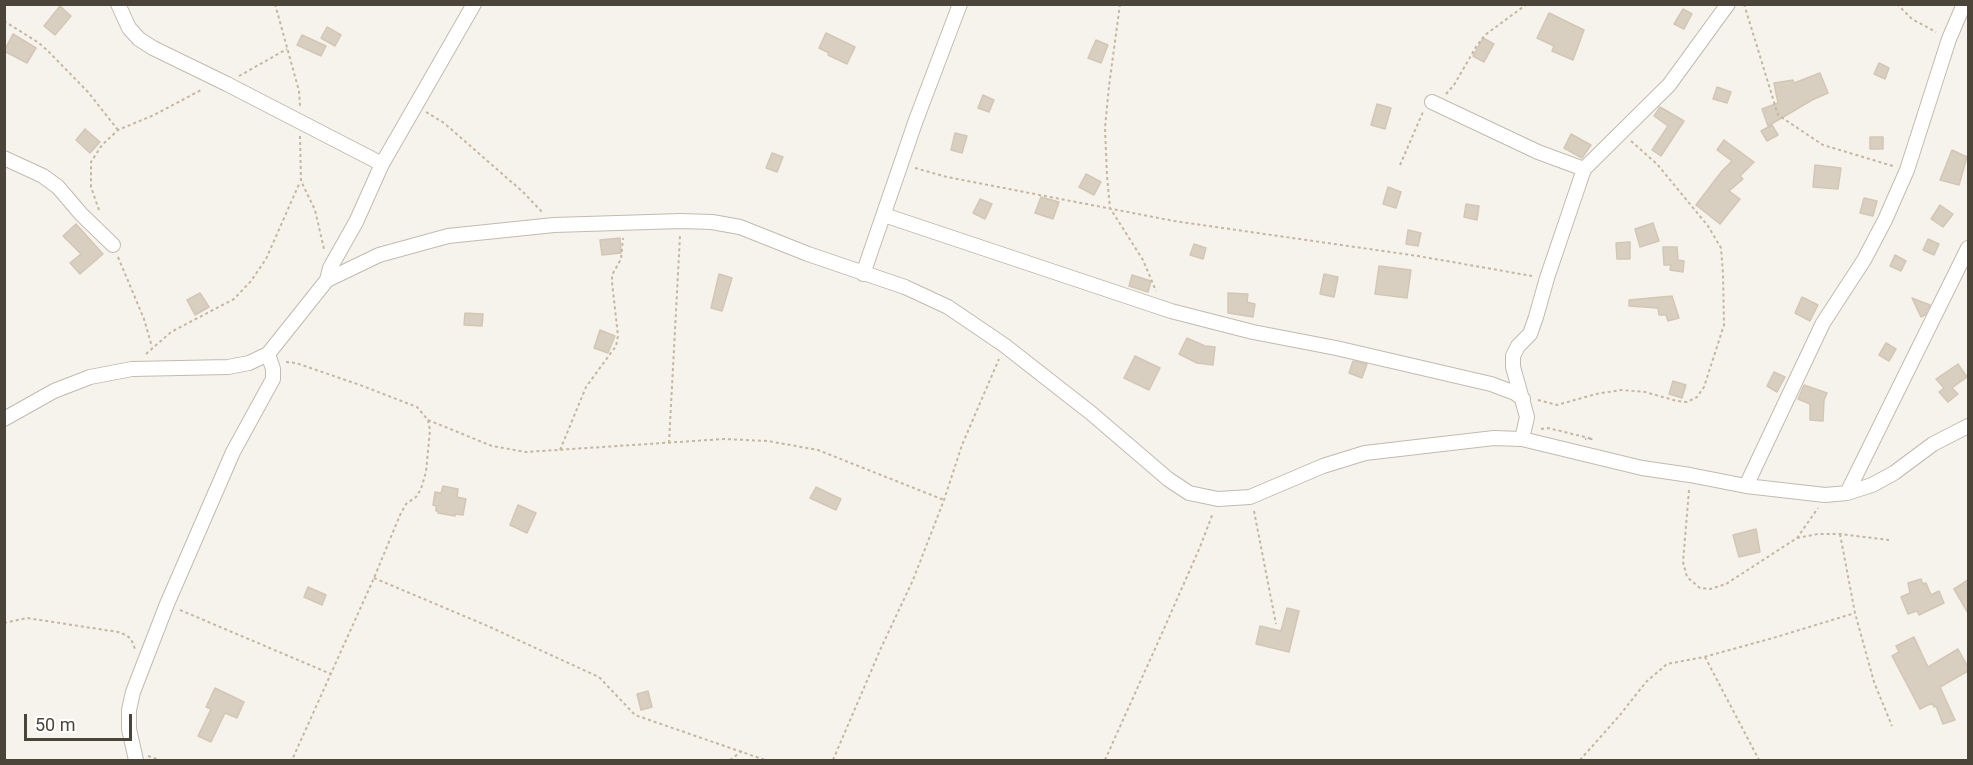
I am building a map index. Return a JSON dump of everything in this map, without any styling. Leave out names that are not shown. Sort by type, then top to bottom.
[{"type":"street","points":[[118,4],[129,28],[139,39],[153,48],[382,165]]},
{"type":"street","points":[[4,419],[54,391],[90,377],[132,369],[228,367],[270,357],[329,274],[382,165],[474,4]]},
{"type":"street","points":[[863,274],[900,163],[960,4]]},
{"type":"street","points":[[1524,435],[1527,417],[1513,367],[1513,356],[1518,346],[1530,334],[1584,169],[1669,85],[1728,4]]},
{"type":"street","points":[[1746,486],[1823,323],[1864,260],[1907,170],[1949,39],[1964,4]]},
{"type":"street","points":[[1432,102],[1538,152],[1584,169]]},
{"type":"street","points":[[4,159],[42,176],[58,187],[81,214],[113,245]]},
{"type":"street","points":[[884,215],[1171,311],[1253,332],[1336,348],[1491,384],[1522,396]]},
{"type":"street","points":[[329,274],[379,255],[448,236],[554,225],[681,221],[712,222],[740,227],[863,274],[905,287],[948,306],[1004,345],[1091,412],[1168,479],[1189,493],[1218,499],[1250,497],[1323,466],[1365,453],[1524,435],[1587,455],[1642,468],[1690,474],[1746,486],[1825,495],[1847,493],[1872,485],[1894,473],[1933,444],[1968,426]]},
{"type":"street","points":[[1847,493],[1968,248]]},
{"type":"street","points":[[136,760],[129,729],[129,710],[133,692],[167,604],[233,452],[273,379],[270,357]]},
{"type":"path","points":[[275,4],[299,92],[301,181],[315,210],[329,274]]},
{"type":"path","points":[[1120,4],[1105,128],[1110,208],[1143,260],[1157,295],[1171,311]]},
{"type":"path","points":[[1400,165],[1419,116],[1432,102],[1454,86],[1485,35],[1527,4]]},
{"type":"path","points":[[1744,4],[1779,115],[1823,145],[1907,170]]},
{"type":"path","points":[[1897,4],[1912,19],[1949,39]]},
{"type":"path","points":[[4,21],[48,51],[88,92],[118,130]]},
{"type":"path","points":[[101,216],[91,187],[92,162],[102,145],[118,130],[186,100],[287,49]]},
{"type":"path","points":[[416,105],[444,123],[523,192],[554,225]]},
{"type":"path","points":[[1522,396],[1557,405],[1620,390],[1645,392],[1687,402],[1697,397],[1704,387],[1724,326],[1721,248],[1708,226],[1657,164],[1620,132]]},
{"type":"path","points":[[900,163],[947,177],[1174,221],[1418,256],[1547,278]]},
{"type":"path","points":[[132,369],[152,347],[171,332],[234,299],[251,281],[266,259],[301,181]]},
{"type":"path","points":[[669,443],[681,221]]},
{"type":"path","points":[[560,450],[586,387],[616,346],[618,336],[612,275],[621,259],[623,223]]},
{"type":"path","points":[[113,245],[132,289],[152,347]]},
{"type":"path","points":[[833,760],[913,580],[945,500],[962,445],[1004,345]]},
{"type":"path","points":[[270,357],[296,363],[395,397],[417,407],[428,420],[492,446],[506,449],[526,452],[724,439],[768,441],[818,450],[945,500]]},
{"type":"path","points":[[292,760],[400,515],[406,504],[416,497],[424,481],[430,443],[428,420]]},
{"type":"path","points":[[1524,435],[1540,428]]},
{"type":"path","points":[[1524,435],[1548,428],[1593,439],[1580,439],[1587,455]]},
{"type":"path","points":[[1690,474],[1683,562],[1688,577],[1700,588],[1710,589],[1726,584],[1797,538],[1818,534],[1840,534],[1888,540]]},
{"type":"path","points":[[1797,538],[1825,495]]},
{"type":"path","points":[[1250,497],[1276,624]]},
{"type":"path","points":[[1105,760],[1186,579],[1218,499]]},
{"type":"path","points":[[1840,534],[1855,613],[1874,681],[1892,726]]},
{"type":"path","points":[[374,578],[490,627],[599,677],[635,715],[765,760]]},
{"type":"path","points":[[167,604],[331,674]]},
{"type":"path","points":[[1580,760],[1646,682],[1668,664],[1704,657],[1855,613]]},
{"type":"path","points":[[4,623],[27,618],[118,632],[131,639],[143,662]]},
{"type":"path","points":[[1704,657],[1759,760]]},
{"type":"path","points":[[730,760],[742,751]]},
{"type":"building","points":[[60,6],[71,16],[55,35],[44,26]]},
{"type":"building","points":[[1683,9],[1692,14],[1684,29],[1674,24]]},
{"type":"building","points":[[1549,13],[1584,30],[1573,60],[1552,51],[1554,46],[1537,38]]},
{"type":"building","points":[[327,27],[341,35],[335,46],[321,38]]},
{"type":"building","points":[[826,33],[855,47],[847,64],[819,48]]},
{"type":"building","points":[[13,34],[36,48],[27,63],[4,51]]},
{"type":"building","points":[[302,35],[326,46],[321,56],[297,45]]},
{"type":"building","points":[[1483,38],[1494,44],[1484,62],[1473,56]]},
{"type":"building","points":[[1096,40],[1108,45],[1101,63],[1088,58]]},
{"type":"building","points":[[1879,63],[1889,68],[1885,79],[1874,74]]},
{"type":"building","points":[[1820,73],[1828,93],[1768,126],[1762,109],[1778,103],[1774,83],[1793,80],[1794,83]]},
{"type":"building","points":[[1717,87],[1731,92],[1727,103],[1713,99]]},
{"type":"building","points":[[983,95],[994,100],[989,112],[978,108]]},
{"type":"building","points":[[1377,104],[1391,108],[1385,129],[1371,125]]},
{"type":"building","points":[[1660,107],[1684,121],[1661,156],[1652,150],[1668,126],[1654,116]]},
{"type":"building","points":[[1772,125],[1778,135],[1767,141],[1761,131]]},
{"type":"building","points":[[85,129],[100,142],[90,153],[76,140]]},
{"type":"building","points":[[955,133],[967,136],[962,153],[951,150]]},
{"type":"building","points":[[1571,134],[1591,145],[1582,158],[1564,148]]},
{"type":"building","points":[[1870,137],[1883,137],[1883,149],[1870,149]]},
{"type":"building","points":[[1724,140],[1754,162],[1740,176],[1743,179],[1729,191],[1740,199],[1720,224],[1696,205],[1732,161],[1717,150]]},
{"type":"building","points":[[1952,150],[1967,157],[1959,185],[1940,180]]},
{"type":"building","points":[[772,153],[783,157],[777,172],[766,168]]},
{"type":"building","points":[[1815,165],[1841,168],[1838,189],[1813,187]]},
{"type":"building","points":[[1086,174],[1101,182],[1094,195],[1079,187]]},
{"type":"building","points":[[1388,187],[1401,192],[1396,208],[1383,204]]},
{"type":"building","points":[[1041,197],[1059,202],[1053,219],[1035,213]]},
{"type":"building","points":[[1864,198],[1877,201],[1873,216],[1860,213]]},
{"type":"building","points":[[980,199],[992,204],[985,219],[973,213]]},
{"type":"building","points":[[1466,204],[1479,206],[1477,220],[1464,217]]},
{"type":"building","points":[[1940,205],[1953,214],[1943,227],[1931,219]]},
{"type":"building","points":[[1653,223],[1659,241],[1640,247],[1635,229]]},
{"type":"building","points":[[76,224],[103,254],[80,274],[70,263],[81,254],[63,236]]},
{"type":"building","points":[[1408,230],[1421,233],[1418,246],[1406,244]]},
{"type":"building","points":[[620,238],[621,253],[602,255],[600,240]]},
{"type":"building","points":[[1928,239],[1939,244],[1934,255],[1923,250]]},
{"type":"building","points":[[1630,242],[1630,259],[1617,259],[1616,243]]},
{"type":"building","points":[[1194,244],[1206,248],[1203,259],[1190,255]]},
{"type":"building","points":[[1663,247],[1677,247],[1678,260],[1684,261],[1683,272],[1670,270],[1671,265],[1664,265]]},
{"type":"building","points":[[1895,255],[1906,261],[1901,271],[1890,266]]},
{"type":"building","points":[[1379,266],[1411,270],[1407,298],[1375,294]]},
{"type":"building","points":[[719,274],[732,278],[722,311],[711,308]]},
{"type":"building","points":[[1324,274],[1338,277],[1334,297],[1320,294]]},
{"type":"building","points":[[1132,275],[1151,281],[1148,292],[1129,286]]},
{"type":"building","points":[[200,293],[209,307],[195,315],[187,300]]},
{"type":"building","points":[[1228,293],[1248,294],[1247,302],[1255,304],[1253,317],[1228,313]]},
{"type":"building","points":[[1672,296],[1679,318],[1668,321],[1666,315],[1659,315],[1658,308],[1629,306],[1629,300]]},
{"type":"building","points":[[1802,297],[1818,305],[1810,321],[1795,313]]},
{"type":"building","points":[[1912,298],[1930,305],[1925,315],[1921,317]]},
{"type":"building","points":[[465,313],[483,314],[482,326],[464,325]]},
{"type":"building","points":[[600,330],[615,336],[608,353],[594,348]]},
{"type":"building","points":[[1187,338],[1205,346],[1215,347],[1213,365],[1197,363],[1179,354]]},
{"type":"building","points":[[1886,343],[1896,349],[1889,361],[1879,355]]},
{"type":"building","points":[[1135,356],[1160,368],[1149,390],[1124,378]]},
{"type":"building","points":[[1353,361],[1367,364],[1362,378],[1349,373]]},
{"type":"building","points":[[1958,364],[1967,377],[1952,388],[1958,394],[1948,402],[1939,392],[1944,388],[1936,379]]},
{"type":"building","points":[[1774,372],[1785,377],[1777,392],[1767,386]]},
{"type":"building","points":[[1673,381],[1686,385],[1682,398],[1669,394]]},
{"type":"building","points":[[1804,385],[1827,393],[1824,400],[1823,421],[1810,420],[1810,404],[1798,399]]},
{"type":"building","points":[[443,486],[458,489],[457,497],[466,499],[463,515],[455,514],[455,516],[436,511],[436,506],[433,505],[435,492],[441,493]]},
{"type":"building","points":[[816,487],[841,499],[836,510],[810,498]]},
{"type":"building","points":[[518,505],[536,513],[527,533],[510,525]]},
{"type":"building","points":[[1756,529],[1760,552],[1739,557],[1733,535]]},
{"type":"building","points":[[1921,579],[1923,584],[1926,583],[1931,595],[1939,591],[1944,603],[1919,615],[1917,611],[1908,614],[1901,597],[1910,593],[1908,583]]},
{"type":"building","points":[[1968,580],[1968,613],[1954,589]]},
{"type":"building","points":[[308,587],[326,595],[322,605],[304,597]]},
{"type":"building","points":[[1287,608],[1299,611],[1289,652],[1256,644],[1260,626],[1281,631]]},
{"type":"building","points":[[1914,637],[1928,667],[1958,649],[1968,667],[1968,671],[1940,687],[1955,720],[1943,724],[1936,706],[1934,707],[1932,703],[1920,709],[1892,656],[1899,652],[1896,646]]},
{"type":"building","points":[[215,688],[244,702],[237,718],[225,713],[211,742],[198,736],[211,709],[206,707]]},
{"type":"building","points":[[648,691],[652,707],[641,710],[637,694]]}]
